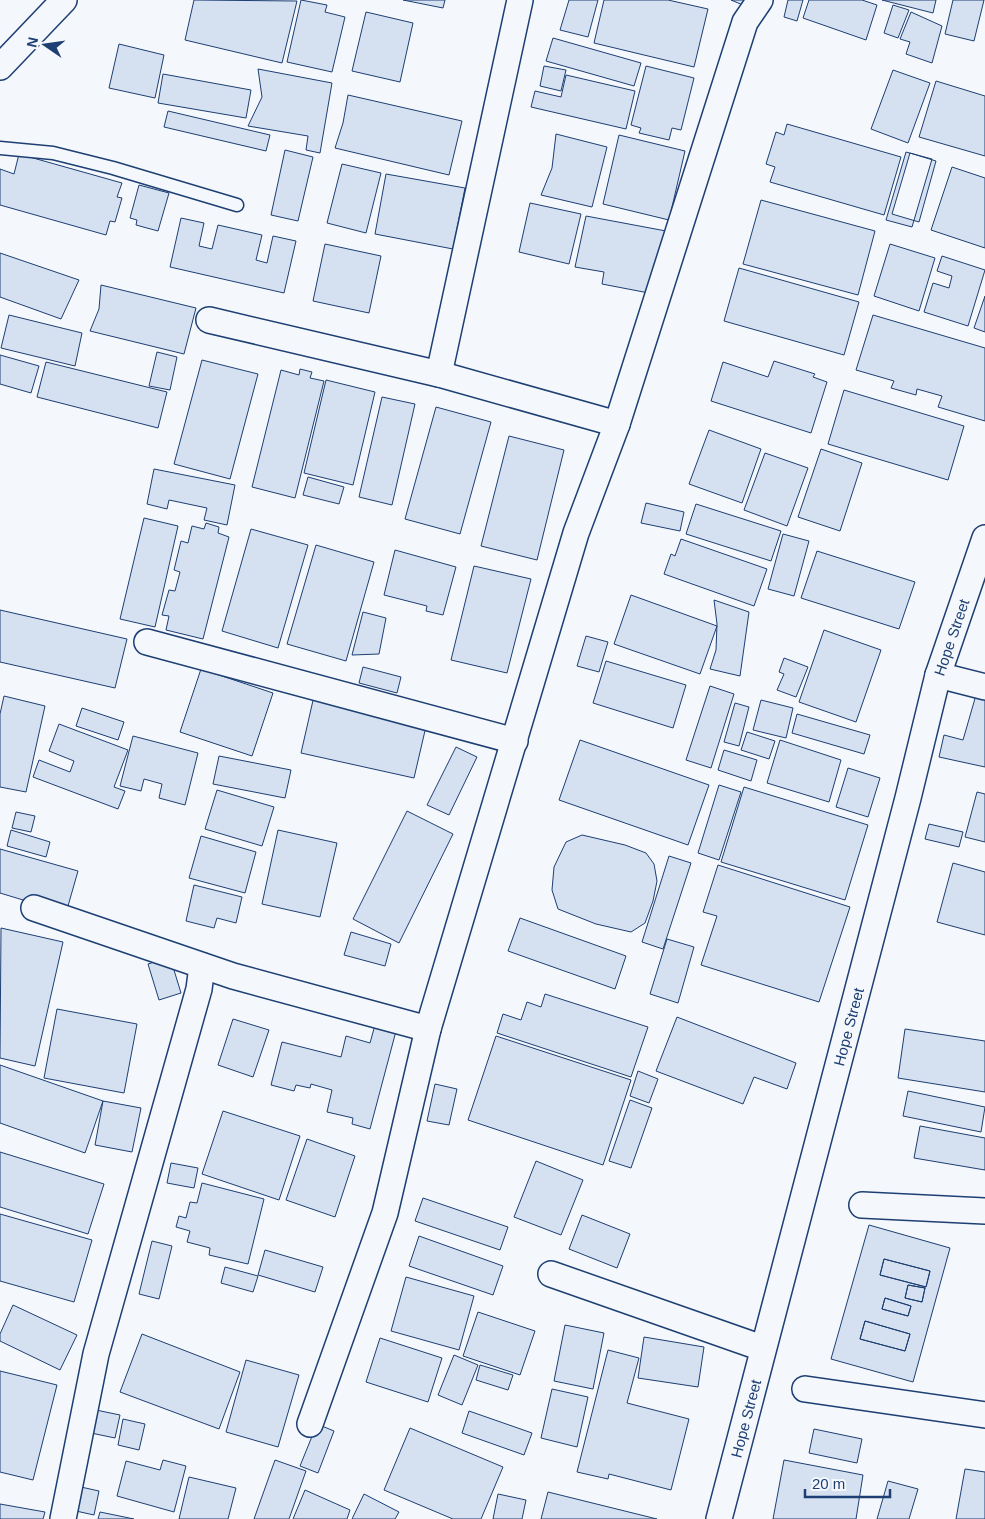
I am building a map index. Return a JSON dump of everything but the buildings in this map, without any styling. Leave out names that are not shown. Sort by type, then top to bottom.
[{"type":"street","points":[[0,68],[64,0]]},
{"type":"street","points":[[439,374],[520,0]]},
{"type":"street","points":[[310,1424],[385,1213],[428,1029],[576,533],[617,424],[745,22],[760,0]]},
{"type":"street","points":[[209,320],[439,374],[617,424]]},
{"type":"street","name":"Hope Street","points":[[718,1519],[908,798],[938,675],[985,538]]},
{"type":"street","points":[[147,642],[515,741]]},
{"type":"street","points":[[938,675],[985,687]]},
{"type":"street","points":[[34,908],[202,966],[428,1029]]},
{"type":"street","points":[[63,1519],[96,1354],[199,989],[202,966]]},
{"type":"street","points":[[862,1206],[985,1211]]},
{"type":"street","points":[[551,1274],[762,1348]]},
{"type":"street","points":[[805,1389],[985,1415]]},
{"type":"lane","points":[[0,148],[53,153],[113,168],[237,205]]}]
